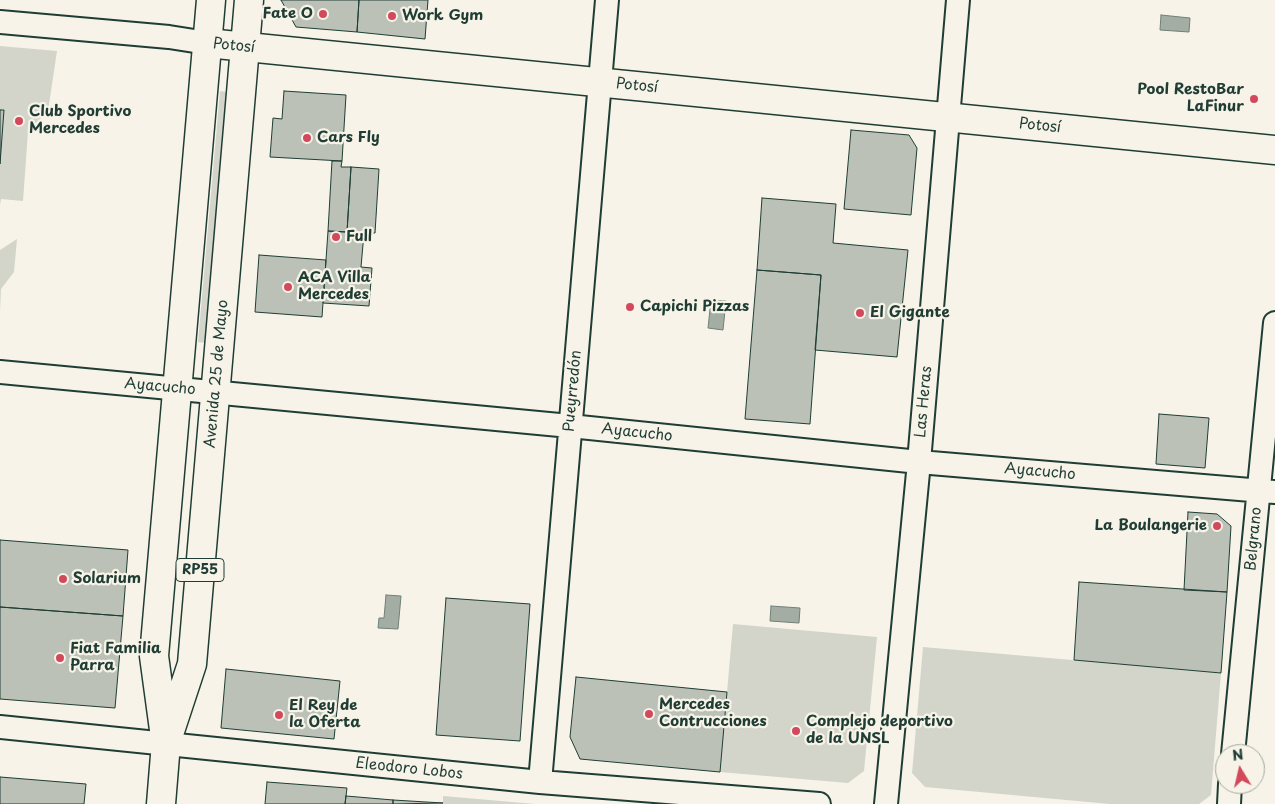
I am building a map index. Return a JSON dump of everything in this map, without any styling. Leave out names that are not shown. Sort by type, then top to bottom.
[{"type":"main road","name":"Avenida 25 de Mayo","points":[[166,743],[154,656],[211,0]]},
{"type":"main road","name":"Avenida 25 de Mayo","points":[[160,801],[166,743],[192,664],[249,0]]},
{"type":"main road","name":"Potosí","points":[[208,43],[1275,150]]},
{"type":"street","name":"Pueyrredón","points":[[540,782],[607,0]]},
{"type":"street","name":"Las Heras","points":[[886,804],[950,116],[958,0]]},
{"type":"street","name":"Potosí","points":[[0,22],[169,37],[208,43]]},
{"type":"street","name":"Belgrano","points":[[1234,744],[1267,491],[1275,323]]},
{"type":"street","name":"Ayacucho","points":[[0,372],[570,426],[919,462],[1267,491]]},
{"type":"street","name":"Eleodoro Lobos","points":[[0,727],[540,782],[819,804]]},
{"type":"shaded area","points":[[1161,15],[1190,18],[1189,32],[1160,30]]},
{"type":"shaded area","name":"Club Sportivo Mercedes","points":[[0,46],[57,51],[48,111],[28,131],[23,201],[1,199],[0,205]]},
{"type":"shaded area","points":[[220,91],[227,92],[205,343],[198,342]]},
{"type":"shaded area","points":[[17,239],[14,272],[1,289],[0,311],[0,250]]},
{"type":"shaded area","points":[[711,300],[726,301],[723,330],[708,328]]},
{"type":"shaded area","points":[[386,595],[401,596],[398,629],[378,628],[379,618],[384,618]]},
{"type":"shaded area","points":[[771,606],[800,608],[799,623],[770,621]]},
{"type":"shaded area","name":"Complejo deportivo de la UNSL","points":[[733,624],[877,637],[864,771],[848,783],[720,772]]},
{"type":"shaded area","points":[[923,647],[1221,673],[1211,795],[1199,804],[1110,804],[925,787],[912,773]]},
{"type":"shaded area","points":[[443,796],[535,804],[443,804]]},
{"type":"building","name":"Fate O","points":[[281,0],[359,0],[357,32],[296,27]]},
{"type":"building","name":"Work Gym","points":[[359,0],[428,0],[425,39],[357,32]]},
{"type":"building","name":"Cars Fly","points":[[284,91],[346,95],[342,161],[270,157],[273,118],[282,119]]},
{"type":"building","points":[[0,110],[4,110],[0,164]]},
{"type":"building","points":[[851,130],[909,135],[917,148],[911,215],[844,209]]},
{"type":"building","points":[[332,161],[342,161],[341,167],[351,167],[347,232],[328,231]]},
{"type":"building","points":[[351,167],[379,169],[375,233],[364,233],[361,267],[372,268],[369,306],[323,303],[328,231],[347,232]]},
{"type":"building","name":"El Gigante","points":[[762,198],[836,204],[833,243],[908,250],[897,357],[815,350],[821,275],[757,270]]},
{"type":"building","points":[[259,255],[326,260],[322,317],[255,312]]},
{"type":"building","points":[[757,270],[821,275],[810,424],[745,419]]},
{"type":"building","points":[[1159,414],[1209,418],[1205,468],[1156,464]]},
{"type":"building","points":[[1188,512],[1217,514],[1231,526],[1227,592],[1184,590]]},
{"type":"building","name":"Solarium","points":[[0,540],[128,550],[123,616],[0,607]]},
{"type":"building","points":[[1079,582],[1227,592],[1221,673],[1074,660]]},
{"type":"building","points":[[446,598],[530,604],[520,741],[436,735]]},
{"type":"building","name":"Fiat Familia Parra","points":[[0,607],[123,616],[115,708],[0,699]]},
{"type":"building","name":"El Rey de la Oferta","points":[[226,669],[340,681],[334,739],[221,728]]},
{"type":"building","name":"Mercedes Contrucciones","points":[[576,677],[727,692],[720,772],[580,759],[570,737]]},
{"type":"building","points":[[0,777],[86,784],[84,804],[0,804]]},
{"type":"building","points":[[267,782],[347,788],[345,804],[265,804]]},
{"type":"building","points":[[346,796],[393,800],[393,804],[345,804]]},
{"type":"building","points":[[393,800],[443,803],[393,804]]},
{"type":"place","name":"Fate O","points":[[323,14]]},
{"type":"place","name":"Work Gym","points":[[392,16]]},
{"type":"place","name":"Pool RestoBar LaFinur","points":[[1254,99]]},
{"type":"place","name":"Club Sportivo Mercedes","points":[[19,121]]},
{"type":"place","name":"Cars Fly","points":[[307,138]]},
{"type":"place","name":"Full","points":[[336,237]]},
{"type":"place","name":"ACA Villa Mercedes","points":[[288,287]]},
{"type":"place","name":"Capichi Pizzas","points":[[630,307]]},
{"type":"place","name":"El Gigante","points":[[860,313]]},
{"type":"place","name":"La Boulangerie","points":[[1217,526]]},
{"type":"place","name":"Solarium","points":[[63,579]]},
{"type":"place","name":"Fiat Familia Parra","points":[[60,658]]},
{"type":"place","name":"Mercedes Contrucciones","points":[[649,714]]},
{"type":"place","name":"El Rey de la Oferta","points":[[279,715]]},
{"type":"place","name":"Complejo deportivo de la UNSL","points":[[796,731]]}]
